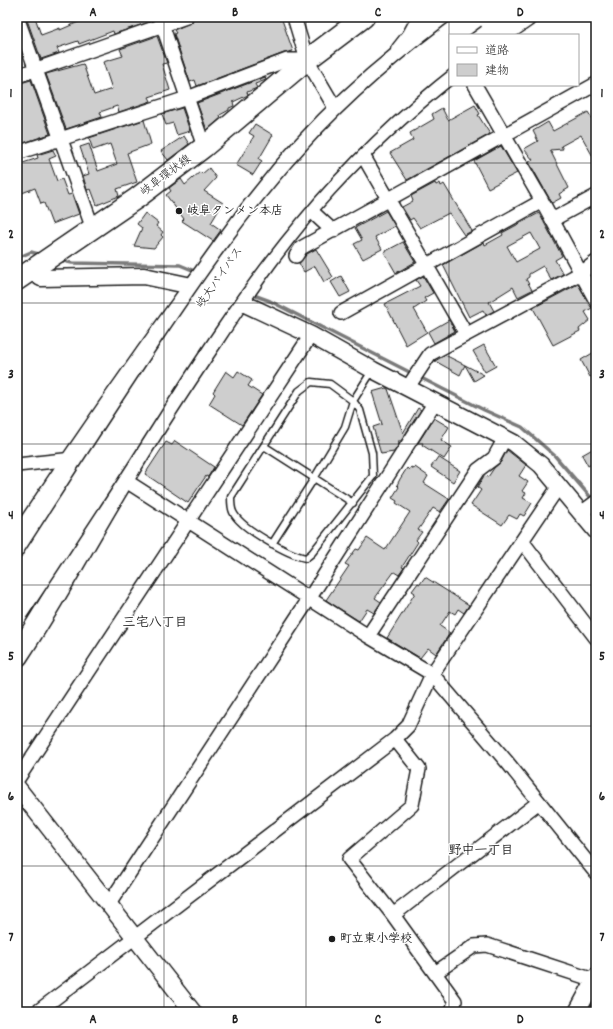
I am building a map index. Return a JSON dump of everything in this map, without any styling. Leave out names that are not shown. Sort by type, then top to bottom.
[{"type":"highway","points":[[17,636],[118,472],[168,406],[217,293],[228,240],[262,195],[338,112],[384,71],[453,17]]},
{"type":"highway","name":"岐大バイパス","points":[[451,34],[475,17]]},
{"type":"highway","points":[[477,34],[502,17]]},
{"type":"highway","points":[[500,34],[525,17]]},
{"type":"highway","name":"岐大バイパス","points":[[17,584],[150,380],[235,255],[276,202],[346,124],[383,90],[449,36]]},
{"type":"highway","name":"岐大バイパス","points":[[17,612],[118,472],[210,317],[249,262],[289,210],[358,135],[388,105],[449,56]]},
{"type":"highway","points":[[17,543],[125,382],[308,208],[360,151],[411,104],[449,73]]},
{"type":"highway","points":[[254,261],[299,191],[326,187]]},
{"type":"highway","points":[[17,564],[150,380]]},
{"type":"highway","points":[[17,656],[40,622],[118,472]]},
{"type":"main road","name":"岐阜環状線","points":[[308,60],[320,42],[344,17]]},
{"type":"main road","name":"岐阜環状線","points":[[37,266],[92,229],[204,147],[308,60],[364,17]]},
{"type":"main road","points":[[384,71],[412,37],[423,17]]},
{"type":"street","points":[[17,17],[37,69],[92,229]]},
{"type":"street","points":[[17,76],[161,21],[186,17]]},
{"type":"street","points":[[294,17],[308,60],[466,334]]},
{"type":"street","points":[[161,21],[204,147]]},
{"type":"street","points":[[17,153],[187,98],[288,60],[308,60]]},
{"type":"street","points":[[296,256],[301,248],[505,136],[596,84]]},
{"type":"street","points":[[476,86],[542,201],[596,301]]},
{"type":"street","points":[[552,220],[596,196]]},
{"type":"street","points":[[341,313],[542,201]]},
{"type":"street","points":[[308,208],[333,231]]},
{"type":"street","points":[[410,384],[430,354],[581,273],[596,262]]},
{"type":"street","points":[[37,266],[41,278],[144,276],[217,293],[311,335],[373,370],[410,384],[435,402],[505,438],[528,453],[559,486],[588,507],[596,531]]},
{"type":"street","points":[[17,780],[311,335]]},
{"type":"street","points":[[109,904],[309,599],[435,402]]},
{"type":"street","points":[[368,636],[478,470],[494,458],[505,438]]},
{"type":"street","points":[[17,465],[73,459]]},
{"type":"street","points":[[118,472],[187,522],[368,636],[432,674],[596,873]]},
{"type":"street","points":[[37,1012],[395,739],[408,726],[432,674],[559,486]]},
{"type":"street","points":[[522,541],[596,638]]},
{"type":"street","points":[[395,739],[419,769],[412,805],[349,859],[393,915],[455,1001],[452,1012]]},
{"type":"street","points":[[17,787],[193,1012]]},
{"type":"street","points":[[393,915],[539,802]]},
{"type":"street","points":[[435,973],[474,946],[487,945],[595,978],[577,1012]]},
{"type":"lane","points":[[272,544],[315,477],[345,426],[354,402],[373,370]]},
{"type":"lane","points":[[311,382],[330,384],[354,402],[360,410],[372,454],[373,476],[312,553],[306,558],[295,556],[272,544],[236,518],[232,511],[231,497],[298,391],[311,382]]},
{"type":"lane","points":[[264,446],[315,477],[353,503]]},
{"type":"building","points":[[26,17],[35,17],[41,35],[60,28],[60,30],[90,17],[150,17],[152,21],[114,34],[113,31],[79,44],[78,41],[57,48],[59,53],[41,59]]},
{"type":"building","points":[[194,17],[281,17],[293,51],[284,53],[197,86],[195,80],[190,82],[174,34],[176,33],[174,30],[192,22]]},
{"type":"building","points":[[157,36],[167,63],[162,64],[170,90],[149,97],[151,101],[119,112],[117,106],[100,112],[102,117],[66,129],[46,74],[83,64],[94,95],[112,89],[103,62],[123,56],[120,49]]},
{"type":"building","points":[[18,51],[23,65],[17,68],[17,52]]},
{"type":"building","points":[[265,77],[266,80],[255,84],[257,88],[247,92],[248,95],[233,102],[234,106],[220,115],[221,118],[207,130],[197,103]]},
{"type":"building","points":[[31,80],[50,134],[17,145],[17,84]]},
{"type":"building","points":[[475,105],[480,114],[478,115],[490,134],[407,180],[390,153],[413,140],[410,133],[434,119],[432,114],[442,108],[448,120]]},
{"type":"building","points":[[182,108],[190,131],[177,135],[173,123],[166,125],[162,114]]},
{"type":"building","points":[[588,112],[596,125],[596,162],[581,135],[561,146],[563,149],[550,150],[569,188],[559,194],[561,198],[552,203],[529,162],[533,160],[524,149],[538,141],[533,131],[548,122],[553,131]]},
{"type":"building","points":[[144,120],[151,144],[127,153],[137,182],[117,189],[119,196],[97,205],[91,189],[87,190],[83,176],[89,174],[80,147],[89,144],[98,171],[117,164],[110,144],[93,150],[89,138]]},
{"type":"building","points":[[255,124],[273,135],[259,159],[262,161],[253,175],[236,165],[254,136],[249,133]]},
{"type":"building","points":[[184,136],[189,144],[168,160],[161,151]]},
{"type":"building","points":[[501,146],[517,173],[488,188],[474,161]]},
{"type":"building","points":[[53,150],[56,156],[49,159],[57,181],[62,179],[68,195],[72,194],[79,214],[52,224],[44,203],[41,204],[35,188],[22,193],[19,186],[17,187],[17,165],[38,158],[37,155]]},
{"type":"building","points":[[209,168],[216,178],[204,191],[223,203],[211,223],[221,230],[213,241],[182,221],[184,219],[166,195],[171,191],[169,188],[181,179],[185,185],[200,172],[202,174]]},
{"type":"building","points":[[435,183],[436,185],[440,183],[441,186],[444,184],[472,231],[464,235],[449,213],[420,228],[413,218],[410,220],[402,207],[413,201],[411,196]]},
{"type":"building","points":[[386,211],[395,226],[375,237],[382,249],[363,259],[354,244],[362,240],[355,228]]},
{"type":"building","points":[[145,213],[158,223],[156,226],[163,232],[161,235],[163,237],[154,248],[134,246],[142,228],[137,224]]},
{"type":"building","points":[[539,213],[562,256],[555,260],[563,274],[551,280],[543,266],[529,274],[529,277],[526,279],[532,290],[518,297],[513,287],[489,302],[494,311],[486,315],[483,310],[469,317],[443,265],[484,242],[485,245],[503,235],[502,233]],"holes":[[[531,233],[540,249],[516,262],[507,246]]]},
{"type":"building","points":[[403,242],[415,262],[396,273],[384,252]]},
{"type":"building","points":[[316,249],[333,277],[324,282],[315,266],[304,272],[299,263],[307,254]]},
{"type":"building","points":[[341,276],[350,292],[340,297],[331,282]]},
{"type":"building","points":[[423,276],[433,293],[424,298],[426,301],[414,309],[427,332],[406,345],[385,304],[420,286],[416,280]]},
{"type":"building","points":[[578,284],[592,308],[585,312],[590,320],[579,329],[580,331],[553,345],[533,308]]},
{"type":"building","points":[[449,320],[455,331],[434,343],[428,332]]},
{"type":"building","points":[[484,345],[496,366],[485,372],[473,351]]},
{"type":"building","points":[[596,351],[596,374],[590,377],[581,360]]},
{"type":"building","points":[[445,355],[465,365],[460,375],[435,361]]},
{"type":"building","points":[[465,365],[484,375],[474,381]]},
{"type":"building","points":[[226,371],[234,377],[238,371],[252,380],[248,386],[262,395],[242,425],[209,404],[215,394],[213,392]]},
{"type":"building","points":[[386,388],[388,389],[403,433],[418,408],[421,410],[401,441],[398,441],[399,444],[394,452],[381,454],[373,427],[382,424],[372,392]]},
{"type":"building","points":[[434,418],[449,427],[441,440],[452,447],[444,459],[422,445],[423,443],[418,443]]},
{"type":"building","points":[[175,441],[214,467],[208,477],[206,476],[188,503],[145,474],[166,442],[172,445]]},
{"type":"building","points":[[596,447],[596,462],[588,466],[582,455]]},
{"type":"building","points":[[507,450],[526,465],[519,476],[528,482],[522,491],[526,493],[523,498],[532,503],[524,516],[520,514],[517,519],[509,515],[502,525],[471,505],[481,490],[477,487],[484,476],[488,477],[494,468],[501,462]]},
{"type":"building","points":[[438,457],[460,471],[453,482],[431,467]]},
{"type":"building","points":[[411,467],[414,469],[415,467],[428,476],[424,483],[449,499],[440,512],[433,508],[418,530],[422,532],[416,540],[418,542],[402,567],[404,568],[399,575],[394,572],[375,598],[381,602],[374,613],[367,609],[359,621],[326,600],[349,566],[345,564],[356,549],[359,550],[367,538],[385,550],[410,512],[396,503],[397,501],[392,498],[399,487],[397,485],[400,479],[407,468],[409,470]]},
{"type":"building","points":[[425,577],[469,605],[464,613],[458,609],[455,614],[450,611],[440,626],[450,633],[436,654],[428,648],[420,658],[387,638],[415,593],[412,591]]},
{"type":"waterway","points":[[17,258],[31,252],[42,255]]},
{"type":"waterway","points":[[59,260],[72,263],[180,265],[197,272]]},
{"type":"waterway","points":[[251,294],[270,301],[484,410],[522,427],[555,456],[593,500]]},
{"type":"waterway","points":[[590,1012],[596,1001]]},
{"type":"place","name":"岐阜タンメン本店","points":[[179,211]]},
{"type":"place","name":"町立東小学校","points":[[332,939]]},
{"type":"district","name":"三宅八丁目","points":[[155,623]]},
{"type":"district","name":"野中一丁目","points":[[481,851]]}]
